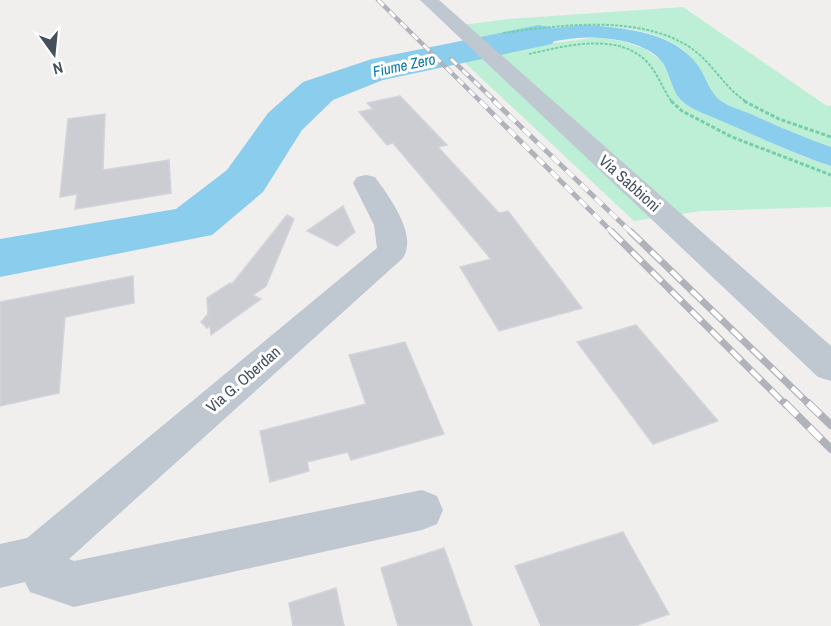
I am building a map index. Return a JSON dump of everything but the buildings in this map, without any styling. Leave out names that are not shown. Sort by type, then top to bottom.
[{"type":"street","name":"Via Sabbioni","points":[[429,0],[831,367]]},
{"type":"street","name":"Via G. Oberdan","points":[[366,183],[390,229],[394,242],[392,251],[19,562],[46,576],[74,584],[422,510]]},
{"type":"path","points":[[470,37],[567,23],[603,23],[632,27],[668,37],[689,47],[702,56],[732,92],[755,107],[831,137]]},
{"type":"path","points":[[497,61],[586,44],[607,44],[629,49],[650,63],[656,78],[676,107],[716,129],[783,159],[831,175]]},
{"type":"green space","points":[[683,7],[827,106],[831,105],[831,147],[721,101],[710,90],[689,55],[662,38],[637,30],[581,26],[523,32],[474,42],[454,26],[509,19]]},
{"type":"green space","points":[[600,37],[645,49],[662,61],[681,99],[699,111],[804,157],[831,166],[831,207],[701,211],[634,221],[463,61],[531,46]]},
{"type":"water","points":[[587,25],[633,30],[677,46],[699,67],[717,98],[732,107],[831,147],[831,166],[778,146],[691,107],[678,96],[668,72],[658,57],[635,44],[601,38],[568,39],[463,61],[449,48],[552,28]]},
{"type":"waterway","name":"Fiume Zero","points":[[0,258],[193,223],[245,181],[284,122],[318,91],[372,71],[539,36]]},
{"type":"railway","points":[[378,0],[481,102]]},
{"type":"railway","points":[[451,59],[496,102]]},
{"type":"railway","points":[[480,101],[614,234]]},
{"type":"railway","points":[[494,101],[633,234]]},
{"type":"railway","points":[[612,232],[786,405]]},
{"type":"railway","points":[[631,232],[810,405]]},
{"type":"railway","points":[[785,403],[831,449]]},
{"type":"railway","points":[[808,403],[831,425]]}]
